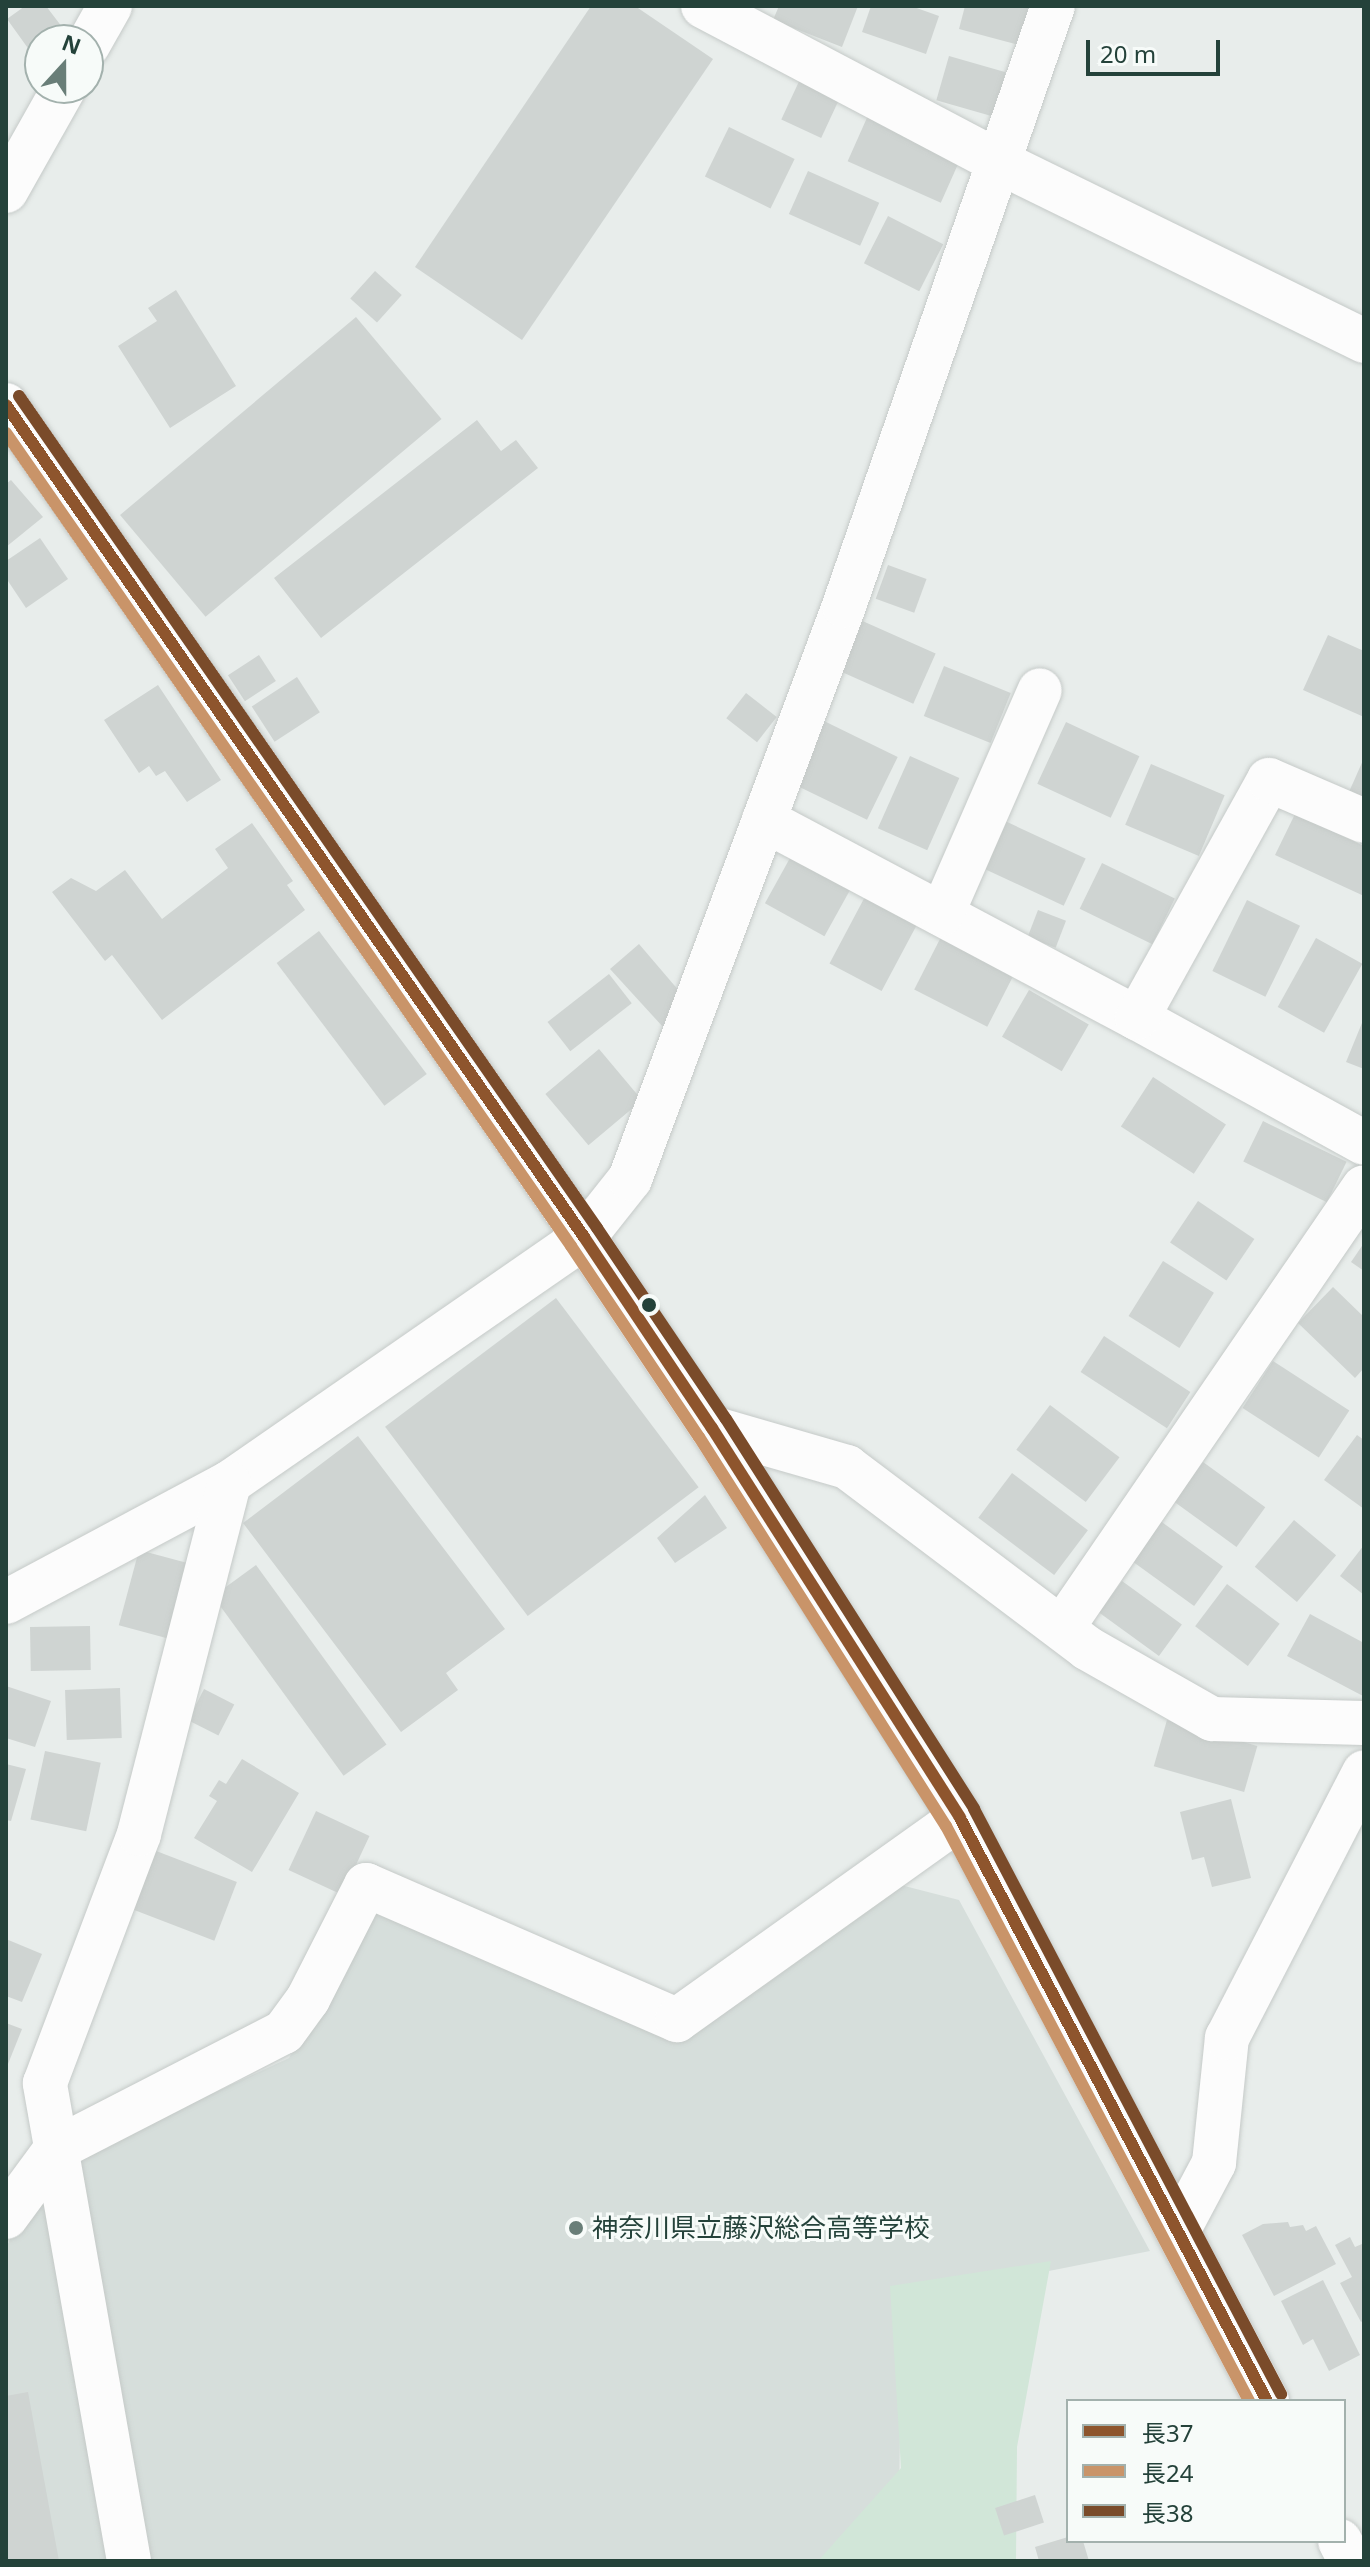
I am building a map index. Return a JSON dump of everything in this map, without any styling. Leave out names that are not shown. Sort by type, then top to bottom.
[{"type":"street","points":[[100,24],[110,6]]},
{"type":"street","points":[[703,6],[999,162],[1364,341]]},
{"type":"street","points":[[6,1602],[229,1483],[584,1237],[630,1179],[844,606],[1053,6]]},
{"type":"street","points":[[6,191],[55,104]]},
{"type":"street","points":[[6,405],[584,1237],[712,1428],[960,1818],[1266,2399]]},
{"type":"street","points":[[942,914],[1040,690]]},
{"type":"street","points":[[1137,1018],[1269,780],[1364,821]]},
{"type":"street","points":[[764,820],[1137,1018],[1364,1143]]},
{"type":"street","points":[[1062,1628],[1364,1187]]},
{"type":"street","points":[[712,1428],[847,1467],[1087,1648],[1212,1719],[1364,1723]]},
{"type":"street","points":[[129,2561],[45,2083],[139,1834],[229,1483]]},
{"type":"street","points":[[1179,2229],[1214,2163],[1227,2038],[1364,1772]]},
{"type":"street","points":[[6,2217],[56,2149],[284,2032],[308,1999],[366,1885],[677,2020],[960,1818]]},
{"type":"street","points":[[1341,2543],[1350,2561]]},
{"type":"shaded area","name":"神奈川県立藤沢総合高等学校","points":[[889,1882],[959,1900],[1150,2251],[937,2293],[902,2315],[898,2556],[894,2561],[6,2561],[6,2248],[24,2209],[82,2154],[289,2058],[374,1910],[675,2032]]},
{"type":"green space","points":[[1051,2261],[1017,2447],[1016,2561],[818,2561],[901,2468],[890,2286]]},
{"type":"building","points":[[25,6],[46,6],[60,24],[24,24],[24,43],[7,19]]},
{"type":"building","points":[[591,6],[635,6],[713,59],[522,340],[415,267]]},
{"type":"building","points":[[779,6],[858,6],[842,47],[773,20]]},
{"type":"building","points":[[871,6],[911,6],[939,16],[926,54],[862,32]]},
{"type":"building","points":[[965,6],[1029,6],[1019,45],[959,29]]},
{"type":"building","points":[[949,56],[1006,72],[993,116],[936,100]]},
{"type":"building","points":[[802,75],[842,94],[821,138],[781,119]]},
{"type":"building","points":[[870,111],[963,152],[941,203],[848,161]]},
{"type":"building","points":[[729,127],[795,159],[771,208],[705,176]]},
{"type":"building","points":[[808,171],[879,203],[860,246],[789,214]]},
{"type":"building","points":[[888,216],[943,244],[919,291],[864,263]]},
{"type":"building","points":[[375,271],[402,295],[377,323],[350,298]]},
{"type":"building","points":[[176,290],[236,386],[170,428],[118,346],[157,321],[148,308]]},
{"type":"building","points":[[356,317],[441,419],[206,617],[120,515]]},
{"type":"building","points":[[477,420],[501,451],[516,440],[538,468],[321,638],[274,578]]},
{"type":"building","points":[[11,480],[43,517],[6,547],[6,484]]},
{"type":"building","points":[[40,538],[68,579],[26,608],[6,578],[6,561]]},
{"type":"building","points":[[888,565],[927,579],[914,613],[876,599]]},
{"type":"building","points":[[858,619],[936,654],[913,704],[836,669]]},
{"type":"building","points":[[1328,635],[1364,651],[1364,717],[1303,690]]},
{"type":"building","points":[[259,655],[276,681],[245,701],[228,675]]},
{"type":"building","points":[[944,666],[1011,693],[991,743],[924,716]]},
{"type":"building","points":[[297,677],[320,712],[275,742],[252,706]]},
{"type":"building","points":[[158,685],[221,780],[187,802],[165,771],[156,776],[149,766],[139,773],[104,720]]},
{"type":"building","points":[[746,693],[777,717],[757,742],[726,718]]},
{"type":"building","points":[[824,721],[898,757],[867,820],[793,784]]},
{"type":"building","points":[[1066,722],[1139,756],[1111,818],[1037,784]]},
{"type":"building","points":[[910,756],[959,778],[927,850],[878,828]]},
{"type":"building","points":[[1364,758],[1364,798],[1349,792]]},
{"type":"building","points":[[1151,764],[1225,795],[1199,856],[1125,825]]},
{"type":"building","points":[[1295,814],[1364,846],[1364,896],[1275,855]]},
{"type":"building","points":[[1005,821],[1086,859],[1064,906],[983,868]]},
{"type":"building","points":[[252,823],[293,881],[287,885],[305,910],[162,1020],[112,955],[105,961],[52,892],[71,878],[96,891],[125,870],[162,919],[228,868],[215,849]]},
{"type":"building","points":[[795,849],[854,882],[824,936],[765,903]]},
{"type":"building","points":[[1102,863],[1175,899],[1152,944],[1080,909]]},
{"type":"building","points":[[868,891],[920,919],[882,991],[830,963]]},
{"type":"building","points":[[1247,900],[1300,926],[1265,997],[1212,971]]},
{"type":"building","points":[[1038,910],[1066,921],[1056,948],[1028,937]]},
{"type":"building","points":[[319,931],[427,1074],[384,1106],[277,963]]},
{"type":"building","points":[[941,937],[1014,974],[987,1027],[914,990]]},
{"type":"building","points":[[1316,938],[1362,964],[1324,1033],[1278,1007]]},
{"type":"building","points":[[639,944],[680,992],[671,1020],[663,1027],[610,969]]},
{"type":"building","points":[[609,974],[632,1003],[570,1051],[548,1022]]},
{"type":"building","points":[[1029,990],[1089,1024],[1062,1071],[1002,1037]]},
{"type":"building","points":[[1364,1018],[1364,1069],[1346,1062]]},
{"type":"building","points":[[599,1049],[642,1100],[588,1145],[545,1094]]},
{"type":"building","points":[[1153,1077],[1226,1124],[1194,1174],[1121,1126]]},
{"type":"building","points":[[1263,1121],[1347,1162],[1327,1202],[1243,1161]]},
{"type":"building","points":[[1198,1201],[1254,1239],[1226,1280],[1170,1242]]},
{"type":"building","points":[[1364,1243],[1364,1271],[1351,1262]]},
{"type":"building","points":[[1163,1261],[1214,1293],[1179,1348],[1129,1316]]},
{"type":"building","points":[[1333,1287],[1364,1317],[1364,1368],[1355,1378],[1298,1323]]},
{"type":"building","points":[[556,1298],[699,1487],[528,1616],[385,1427]]},
{"type":"building","points":[[1104,1336],[1190,1392],[1167,1428],[1081,1372]]},
{"type":"building","points":[[1273,1361],[1349,1411],[1319,1458],[1243,1408]]},
{"type":"building","points":[[1050,1405],[1119,1457],[1086,1502],[1016,1450]]},
{"type":"building","points":[[1357,1435],[1364,1440],[1364,1509],[1324,1480]]},
{"type":"building","points":[[358,1436],[505,1629],[446,1673],[458,1690],[401,1732],[243,1523]]},
{"type":"building","points":[[1203,1462],[1265,1507],[1236,1547],[1174,1502]]},
{"type":"building","points":[[1012,1473],[1088,1530],[1054,1575],[978,1518]]},
{"type":"building","points":[[705,1495],[727,1528],[675,1563],[657,1538]]},
{"type":"building","points":[[1159,1520],[1223,1566],[1194,1606],[1130,1560]]},
{"type":"building","points":[[1294,1520],[1336,1555],[1297,1602],[1255,1567]]},
{"type":"building","points":[[1364,1545],[1364,1595],[1340,1576]]},
{"type":"building","points":[[139,1550],[188,1563],[168,1639],[119,1625]]},
{"type":"building","points":[[256,1565],[386,1745],[344,1776],[213,1596]]},
{"type":"building","points":[[1122,1581],[1182,1624],[1159,1656],[1099,1613]]},
{"type":"building","points":[[1227,1584],[1280,1624],[1248,1666],[1195,1626]]},
{"type":"building","points":[[1310,1614],[1364,1643],[1363,1696],[1287,1656]]},
{"type":"building","points":[[90,1626],[91,1670],[31,1671],[30,1627]]},
{"type":"building","points":[[6,1686],[51,1701],[35,1747],[6,1738]]},
{"type":"building","points":[[120,1688],[122,1738],[67,1740],[65,1690]]},
{"type":"building","points":[[204,1689],[234,1704],[218,1736],[188,1720]]},
{"type":"building","points":[[1167,1720],[1257,1746],[1244,1792],[1154,1766]]},
{"type":"building","points":[[45,1751],[101,1763],[86,1831],[30,1819]]},
{"type":"building","points":[[242,1759],[299,1793],[252,1872],[194,1838],[217,1801],[209,1796],[219,1780],[226,1784]]},
{"type":"building","points":[[6,1764],[26,1769],[11,1821],[6,1820]]},
{"type":"building","points":[[1231,1799],[1251,1878],[1212,1887],[1204,1857],[1192,1860],[1180,1812]]},
{"type":"building","points":[[316,1811],[369,1836],[342,1895],[289,1870]]},
{"type":"building","points":[[151,1849],[237,1882],[214,1941],[128,1908]]},
{"type":"building","points":[[6,1939],[42,1954],[22,2002],[6,1996]]},
{"type":"building","points":[[6,2023],[22,2029],[6,2069]]},
{"type":"building","points":[[1288,2222],[1290,2227],[1303,2225],[1306,2231],[1316,2226],[1336,2264],[1274,2296],[1242,2235],[1263,2224]]},
{"type":"building","points":[[1350,2237],[1355,2247],[1362,2244],[1364,2249],[1364,2320],[1361,2322],[1340,2283],[1352,2277],[1335,2245]]},
{"type":"building","points":[[1323,2280],[1360,2355],[1329,2371],[1313,2339],[1303,2345],[1281,2301]]},
{"type":"building","points":[[28,2392],[59,2561],[6,2561],[6,2396]]},
{"type":"building","points":[[1035,2495],[1044,2523],[1004,2536],[995,2508]]},
{"type":"building","points":[[1066,2538],[1066,2543],[1084,2543],[1089,2561],[1039,2561],[1035,2547]]},
{"type":"transit line","name":"長38","points":[[19,396],[597,1228],[726,1419],[974,1809],[1281,2394]]},
{"type":"transit line","name":"長37","points":[[6,405],[584,1237],[712,1428],[960,1818],[1266,2399]]},
{"type":"transit line","name":"長24","points":[[6,433],[571,1246],[699,1437],[946,1826],[1248,2399]]},
{"type":"place","name":"神奈川県立藤沢総合高等学校","points":[[576,2228]]}]
